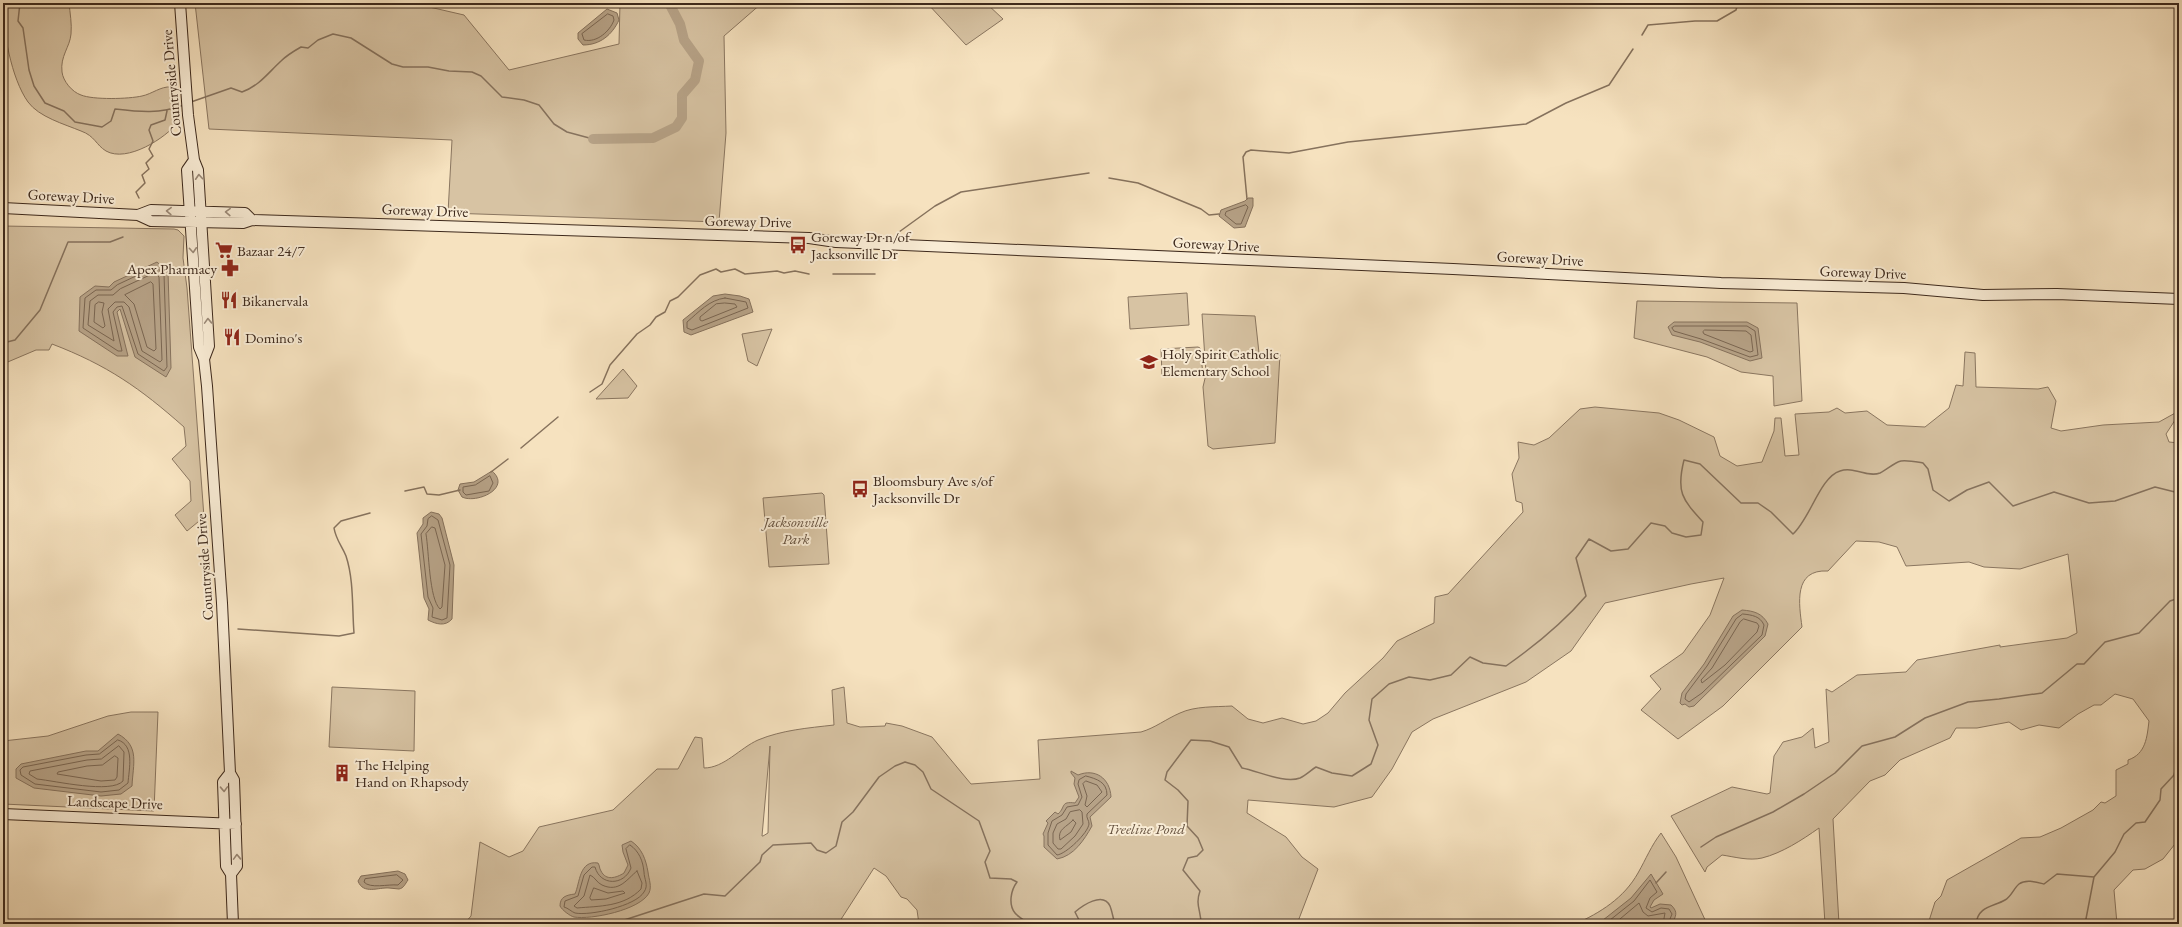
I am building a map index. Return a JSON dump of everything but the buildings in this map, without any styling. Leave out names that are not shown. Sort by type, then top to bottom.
[{"type":"street","name":"Countryside Drive","points":[[180,3],[188,114],[194,160],[198,170],[202,222],[209,346],[204,359]]},
{"type":"street","name":"Countryside Drive","points":[[194,160],[187,170],[199,346],[204,359],[222,603],[230,773],[234,780],[237,866],[231,874]]},
{"type":"street","name":"Goreway Drive","points":[[3,208],[138,215],[151,221],[243,223],[252,220],[809,238],[836,242],[1453,269],[1721,283],[1904,288],[1963,294],[2057,294],[2179,299]]},
{"type":"street","name":"Goreway Drive","points":[[138,215],[151,210],[245,213],[252,220]]},
{"type":"street","name":"Countryside Drive","points":[[230,773],[224,782],[226,866],[231,874],[233,924]]},
{"type":"street","name":"Landscape Drive","points":[[3,814],[225,822],[236,824]]},
{"type":"green space","points":[[3,3],[69,3],[71,34],[62,61],[62,72],[68,86],[78,94],[94,98],[129,98],[142,96],[171,87],[176,105],[178,122],[165,135],[145,147],[124,154],[115,154],[103,149],[86,133],[52,120],[39,112],[28,102],[22,92],[13,68],[6,40]]},
{"type":"green space","points":[[195,3],[412,3],[464,15],[509,70],[619,44],[620,3],[762,3],[724,36],[726,133],[719,222],[448,213],[452,140],[209,129]]},
{"type":"green space","points":[[927,3],[986,3],[1003,19],[966,45]]},
{"type":"green space","points":[[3,226],[174,229],[178,230],[184,236],[183,258],[187,288],[204,517],[187,531],[175,515],[191,501],[190,481],[172,459],[186,446],[184,427],[153,401],[122,379],[90,360],[52,344],[49,350],[36,350],[3,364]]},
{"type":"green space","points":[[1187,293],[1189,325],[1130,329],[1128,297]]},
{"type":"green space","points":[[1637,301],[1797,303],[1802,401],[1774,406],[1773,376],[1741,372],[1707,357],[1634,338]]},
{"type":"green space","points":[[1202,314],[1255,316],[1259,353],[1280,354],[1275,443],[1213,449],[1208,446],[1203,387],[1206,374]]},
{"type":"green space","points":[[772,329],[757,366],[748,361],[742,334]]},
{"type":"green space","points":[[1200,348],[1203,374],[1162,376],[1161,349]]},
{"type":"green space","name":"Treeline Pond","points":[[1965,352],[1975,353],[1976,387],[2038,389],[2048,387],[2056,401],[2051,428],[2061,431],[2103,425],[2159,422],[2177,412],[2179,414],[2166,434],[2169,442],[2179,443],[2179,839],[2163,859],[2145,869],[2133,870],[2114,890],[2117,924],[1928,924],[1935,902],[1941,896],[1947,880],[2021,838],[2040,837],[2061,828],[2093,810],[2101,802],[2105,803],[2116,796],[2116,770],[2128,764],[2128,760],[2139,754],[2146,739],[2149,721],[2133,699],[2115,694],[2101,705],[2094,705],[2078,714],[2059,728],[2039,725],[2021,730],[2009,722],[1977,728],[1956,728],[1950,738],[1900,760],[1885,775],[1870,781],[1833,819],[1839,924],[1825,924],[1819,828],[1784,849],[1762,858],[1747,859],[1722,855],[1707,867],[1705,872],[1671,816],[1732,787],[1767,794],[1770,793],[1774,756],[1783,742],[1802,737],[1813,728],[1815,748],[1829,742],[1826,689],[1832,692],[1857,675],[1906,672],[1917,660],[2000,645],[2000,647],[2067,638],[2077,633],[2068,554],[2020,569],[1984,567],[1969,562],[1906,566],[1897,547],[1879,542],[1856,541],[1828,571],[1817,572],[1809,576],[1804,582],[1800,599],[1802,627],[1723,706],[1678,739],[1641,710],[1661,689],[1650,676],[1683,653],[1710,615],[1724,578],[1605,603],[1571,651],[1526,682],[1433,719],[1412,732],[1392,769],[1372,797],[1334,807],[1248,800],[1247,813],[1286,837],[1302,857],[1318,869],[1297,924],[919,924],[917,910],[907,899],[901,897],[886,876],[874,868],[838,924],[464,924],[471,916],[480,842],[509,857],[523,851],[539,827],[613,810],[657,769],[678,769],[695,737],[702,738],[704,768],[718,765],[758,740],[776,734],[834,725],[832,690],[844,687],[847,723],[860,727],[885,726],[886,723],[902,726],[932,737],[971,784],[1040,779],[1038,740],[1141,732],[1180,713],[1192,709],[1232,706],[1248,719],[1263,723],[1282,718],[1303,724],[1316,721],[1328,713],[1345,693],[1383,658],[1397,641],[1434,623],[1435,597],[1448,594],[1523,512],[1522,503],[1516,501],[1512,474],[1519,458],[1518,442],[1534,445],[1549,438],[1580,409],[1595,407],[1659,413],[1679,420],[1714,437],[1720,456],[1737,466],[1762,462],[1774,431],[1775,418],[1781,418],[1785,456],[1799,455],[1795,414],[1829,412],[1837,408],[1845,413],[1867,411],[1887,425],[1925,427],[1949,408],[1956,385],[1963,386]],"holes":[[[770,746],[768,833],[762,836]]]},
{"type":"green space","points":[[623,369],[637,386],[628,398],[596,399]]},
{"type":"green space","name":"Jacksonville Park","points":[[822,493],[824,495],[829,564],[769,567],[763,498]]},
{"type":"green space","points":[[332,687],[415,691],[414,751],[329,747]]},
{"type":"green space","points":[[131,712],[158,712],[154,811],[3,804],[3,741],[48,736],[108,716]]},
{"type":"green space","points":[[1661,833],[1676,857],[1707,924],[1575,924],[1611,904],[1626,890],[1638,873]]},
{"type":"water","points":[[607,9],[617,13],[619,20],[613,30],[609,35],[600,41],[589,45],[583,45],[578,39],[578,33]]},
{"type":"water","points":[[1248,198],[1253,198],[1253,206],[1245,227],[1234,228],[1219,216],[1221,210],[1245,201]]},
{"type":"water","points":[[157,262],[168,272],[171,368],[166,377],[135,357],[120,309],[117,312],[128,356],[117,356],[79,331],[80,297],[95,286],[109,287],[114,282]]},
{"type":"water","points":[[725,294],[749,299],[753,312],[691,335],[684,332],[683,320],[713,296]]},
{"type":"water","points":[[1674,322],[1747,322],[1758,328],[1762,358],[1750,361],[1700,342],[1672,335],[1668,327]]},
{"type":"water","points":[[492,471],[497,477],[498,483],[495,489],[490,493],[476,498],[468,499],[462,497],[458,490],[460,484],[474,482]]},
{"type":"water","points":[[431,512],[439,514],[442,518],[454,565],[452,619],[443,624],[437,624],[428,620],[429,609],[424,598],[417,533],[423,524],[423,518]]},
{"type":"water","points":[[1742,610],[1754,612],[1766,620],[1768,624],[1765,636],[1694,706],[1689,707],[1685,704],[1682,705],[1680,703],[1682,693],[1704,664],[1733,616]]},
{"type":"water","points":[[118,734],[130,744],[134,756],[132,786],[121,794],[101,796],[34,788],[16,778],[16,769],[21,764],[86,751],[98,751]]},
{"type":"water","points":[[1071,771],[1078,775],[1090,773],[1100,776],[1108,785],[1111,797],[1090,817],[1092,826],[1078,847],[1069,855],[1057,859],[1044,847],[1043,834],[1048,823],[1046,821],[1055,812],[1058,814],[1065,804],[1075,803],[1079,797],[1074,784],[1075,778]]},
{"type":"water","points":[[631,841],[638,847],[645,859],[650,888],[649,893],[644,899],[626,909],[592,917],[574,917],[562,909],[560,906],[561,900],[566,896],[575,894],[581,873],[587,865],[598,863],[603,874],[611,878],[624,873],[628,865],[622,845]]},
{"type":"water","points":[[398,871],[405,874],[408,880],[403,887],[399,889],[367,889],[360,885],[358,881],[361,876]]},
{"type":"water","points":[[1651,874],[1663,894],[1654,900],[1650,907],[1651,908],[1660,904],[1671,905],[1676,913],[1673,922],[1648,924],[1598,924],[1631,898]]},
{"type":"waterway","points":[[20,3],[18,21],[23,28],[29,70],[34,86],[45,103],[64,111],[75,122],[102,127],[111,121],[115,109],[150,112],[166,110],[184,105]]},
{"type":"waterway","points":[[593,139],[653,138],[676,127],[682,118],[682,95],[695,80],[699,61],[684,40],[680,24],[669,3]]},
{"type":"waterway","points":[[1642,35],[1648,25],[1695,21],[1717,21],[1736,10],[1738,3]]},
{"type":"waterway","points":[[191,102],[231,88],[242,92],[258,83],[283,59],[293,52],[301,47],[308,48],[318,40],[333,34],[351,38],[392,64],[403,67],[428,67],[449,71],[472,72],[481,76],[502,97],[524,100],[539,105],[554,124],[567,132],[593,139]]},
{"type":"waterway","points":[[1247,199],[1243,157],[1246,152],[1251,150],[1289,153],[1348,142],[1526,124],[1566,103],[1609,85],[1633,49]]},
{"type":"waterway","points":[[139,198],[136,192],[145,183],[142,175],[149,169],[146,163],[153,156],[149,149],[153,141],[149,130],[151,125],[165,120],[167,111]]},
{"type":"waterway","points":[[899,232],[935,206],[961,192],[1089,173]]},
{"type":"waterway","points":[[1109,178],[1138,183],[1201,209],[1209,215],[1219,214]]},
{"type":"waterway","points":[[3,343],[15,340],[40,310],[68,242],[110,242],[123,237]]},
{"type":"waterway","points":[[590,392],[602,384],[610,365],[637,334],[650,325],[656,317],[665,312],[670,301],[678,297],[700,275],[716,269],[721,272],[735,269],[745,274],[777,271],[784,273],[795,271],[809,274]]},
{"type":"waterway","points":[[833,274],[875,274]]},
{"type":"waterway","points":[[521,448],[558,417]]},
{"type":"waterway","points":[[491,472],[508,459]]},
{"type":"waterway","points":[[1201,924],[1198,904],[1200,891],[1183,870],[1188,858],[1197,856],[1203,850],[1198,838],[1187,826],[1188,801],[1178,790],[1165,780],[1167,772],[1191,740],[1210,741],[1229,747],[1242,768],[1279,778],[1300,778],[1316,767],[1332,773],[1352,776],[1371,764],[1378,745],[1369,720],[1372,699],[1389,684],[1409,677],[1430,680],[1451,675],[1470,657],[1483,663],[1506,666],[1517,658],[1558,625],[1586,596],[1576,558],[1589,539],[1611,551],[1628,549],[1651,523],[1665,526],[1672,533],[1686,537],[1701,535],[1703,522],[1686,501],[1681,488],[1684,460],[1700,464],[1741,503],[1758,503],[1771,512],[1793,534],[1805,519],[1827,481],[1833,475],[1845,470],[1870,474],[1880,473],[1895,463],[1901,461],[1923,463],[1928,469],[1933,490],[1949,501],[1967,490],[1989,482],[2013,506],[2054,492],[2089,503],[2115,501],[2155,487],[2179,493]]},
{"type":"waterway","points":[[405,491],[424,487],[427,494],[439,495],[460,490]]},
{"type":"waterway","points":[[238,629],[339,636],[354,633],[352,585],[349,565],[334,528],[341,521],[370,513]]},
{"type":"waterway","points":[[1701,847],[1716,837],[1773,812],[1804,794],[1835,773],[1862,746],[1895,737],[1925,718],[1968,702],[2042,693],[2077,664],[2084,664],[2105,642],[2139,633],[2170,601],[2179,598]]},
{"type":"waterway","points":[[2085,924],[2094,877],[2115,852],[2124,834],[2136,823],[2145,822],[2160,800],[2161,789],[2174,775],[2179,756]]},
{"type":"waterway","points":[[612,924],[704,894],[725,896],[760,862],[762,855],[773,845],[811,843],[817,850],[826,853],[836,846],[842,822],[853,812],[879,777],[895,766],[905,762],[915,765],[923,772],[931,789],[979,821],[990,851],[985,862],[990,878],[1011,879],[1017,882],[1013,889],[1011,901],[1015,913],[1027,924]]},
{"type":"waterway","points":[[1656,883],[1666,872]]},
{"type":"waterway","points":[[1976,924],[1977,918],[1983,910],[2007,899],[2022,882],[2031,881],[2044,884],[2057,874],[2094,877]]},
{"type":"waterway","points":[[1081,924],[1075,912],[1082,906],[1098,900],[1103,900],[1110,906],[1115,924]]},
{"type":"place","name":"Goreway Dr n/of Jacksonville Dr","points":[[798,245]]},
{"type":"place","name":"Bazaar 24/7","points":[[224,250]]},
{"type":"place","name":"Apex Pharmacy","points":[[230,268]]},
{"type":"place","name":"Bikanervala","points":[[229,300]]},
{"type":"place","name":"Domino's","points":[[232,337]]},
{"type":"place","name":"Holy Spirit Catholic Elementary School","points":[[1149,362]]},
{"type":"place","name":"Bloomsbury Ave s/of Jacksonville Dr","points":[[860,489]]},
{"type":"place","name":"The Helping Hand on Rhapsody","points":[[342,773]]}]
